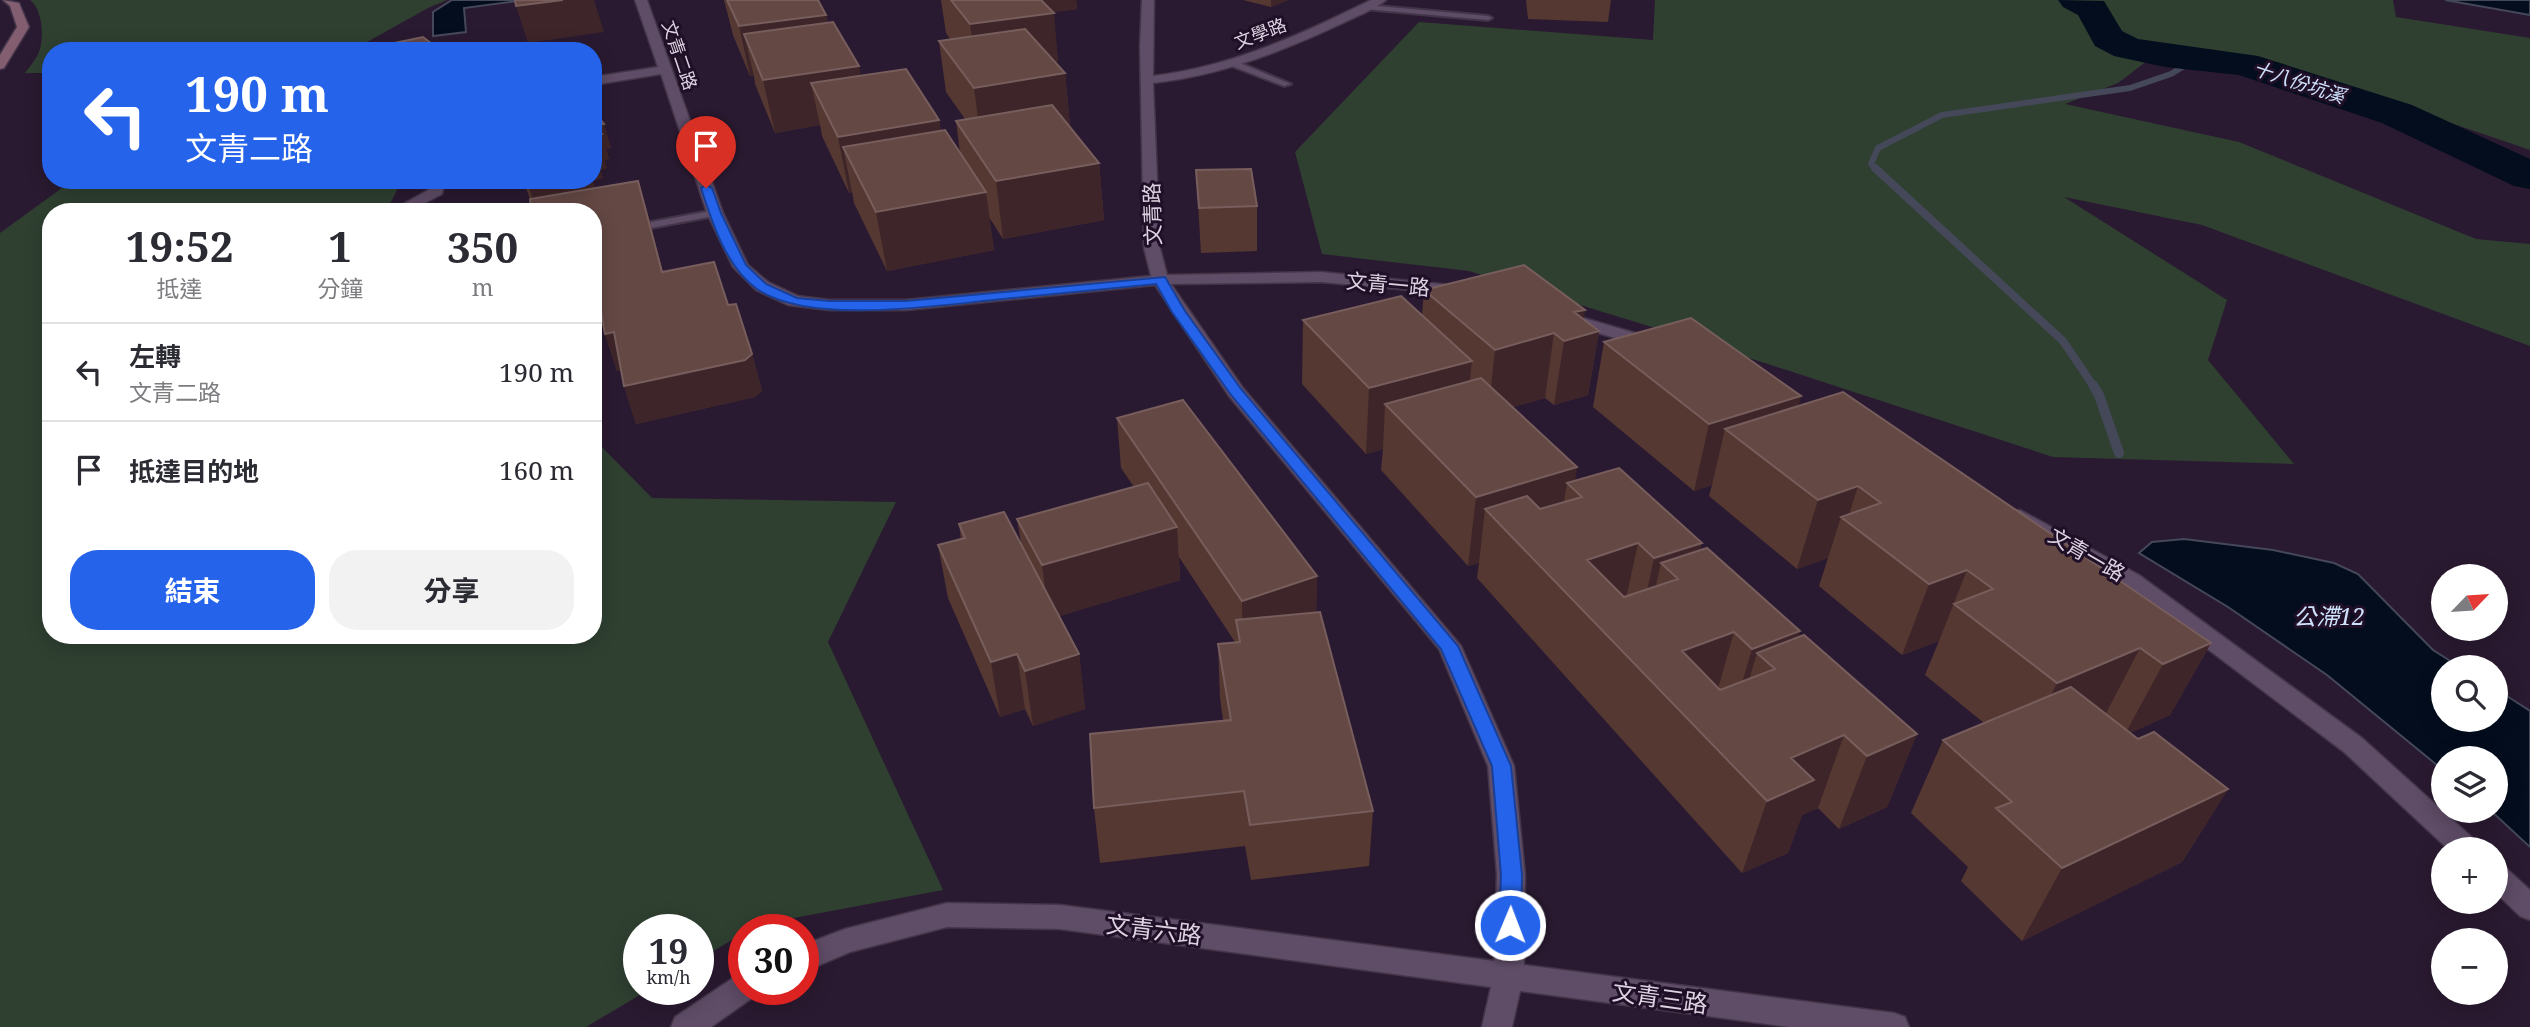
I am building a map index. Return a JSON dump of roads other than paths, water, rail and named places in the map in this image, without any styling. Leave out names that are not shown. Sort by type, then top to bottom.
[{"type":"street","points":[[0,65],[23,27],[15,5],[9,0]]},
{"type":"street","name":"文青二路","points":[[641,0],[715,213],[741,267],[762,286],[794,301],[829,305],[906,305],[1160,280]]},
{"type":"street","name":"文青路","points":[[1148,0],[1147,80],[1152,248],[1160,280],[1179,312],[1236,392],[1449,646],[1501,766],[1511,875],[1509,975],[1497,1027]]},
{"type":"street","name":"文學路","points":[[1147,80],[1172,79],[1232,63],[1380,0]]},
{"type":"street","points":[[602,80],[665,70]]},
{"type":"street","points":[[414,203],[437,189]]},
{"type":"street","name":"文青一路","points":[[1160,280],[1321,277],[1453,290],[1477,295]]},
{"type":"street","points":[[1548,313],[1619,332],[1667,349]]},
{"type":"street","name":"文青一路","points":[[2000,504],[2131,580],[2353,745],[2453,837]]},
{"type":"street","points":[[2508,887],[2530,908]]},
{"type":"street","name":"文青六路","points":[[819,952],[845,941],[947,915],[1060,917],[1509,975]]},
{"type":"street","name":"文青三路","points":[[1509,975],[1642,996],[1894,1027]]},
{"type":"street","points":[[686,1027],[728,999]]},
{"type":"lane","points":[[1367,7],[1488,18]]},
{"type":"lane","points":[[1232,63],[1287,84]]},
{"type":"lane","points":[[651,225],[715,213]]},
{"type":"water","points":[[452,0],[525,0],[464,8],[466,32],[433,36],[433,12]]},
{"type":"water","points":[[2445,0],[2530,0],[2530,15]]},
{"type":"water","name":"公滯12","points":[[2184,539],[2273,550],[2334,563],[2358,574],[2441,655],[2431,655],[2431,732],[2508,732],[2508,697],[2530,711],[2530,847],[2504,823],[2508,823],[2508,746],[2431,746],[2431,760],[2327,675],[2228,607],[2139,553],[2152,542]]},
{"type":"waterway","name":"十八份坑溪","points":[[2075,0],[2092,8],[2108,38],[2127,48],[2165,56],[2244,64],[2397,114],[2530,176]]},
{"type":"waterway","points":[[1875,168],[1871,164],[1878,148],[1942,115],[2130,88],[2171,74],[2197,58]]},
{"type":"waterway","points":[[1875,168],[2063,341],[2094,387]]},
{"type":"waterway","points":[[2093,385],[2119,453]]}]
